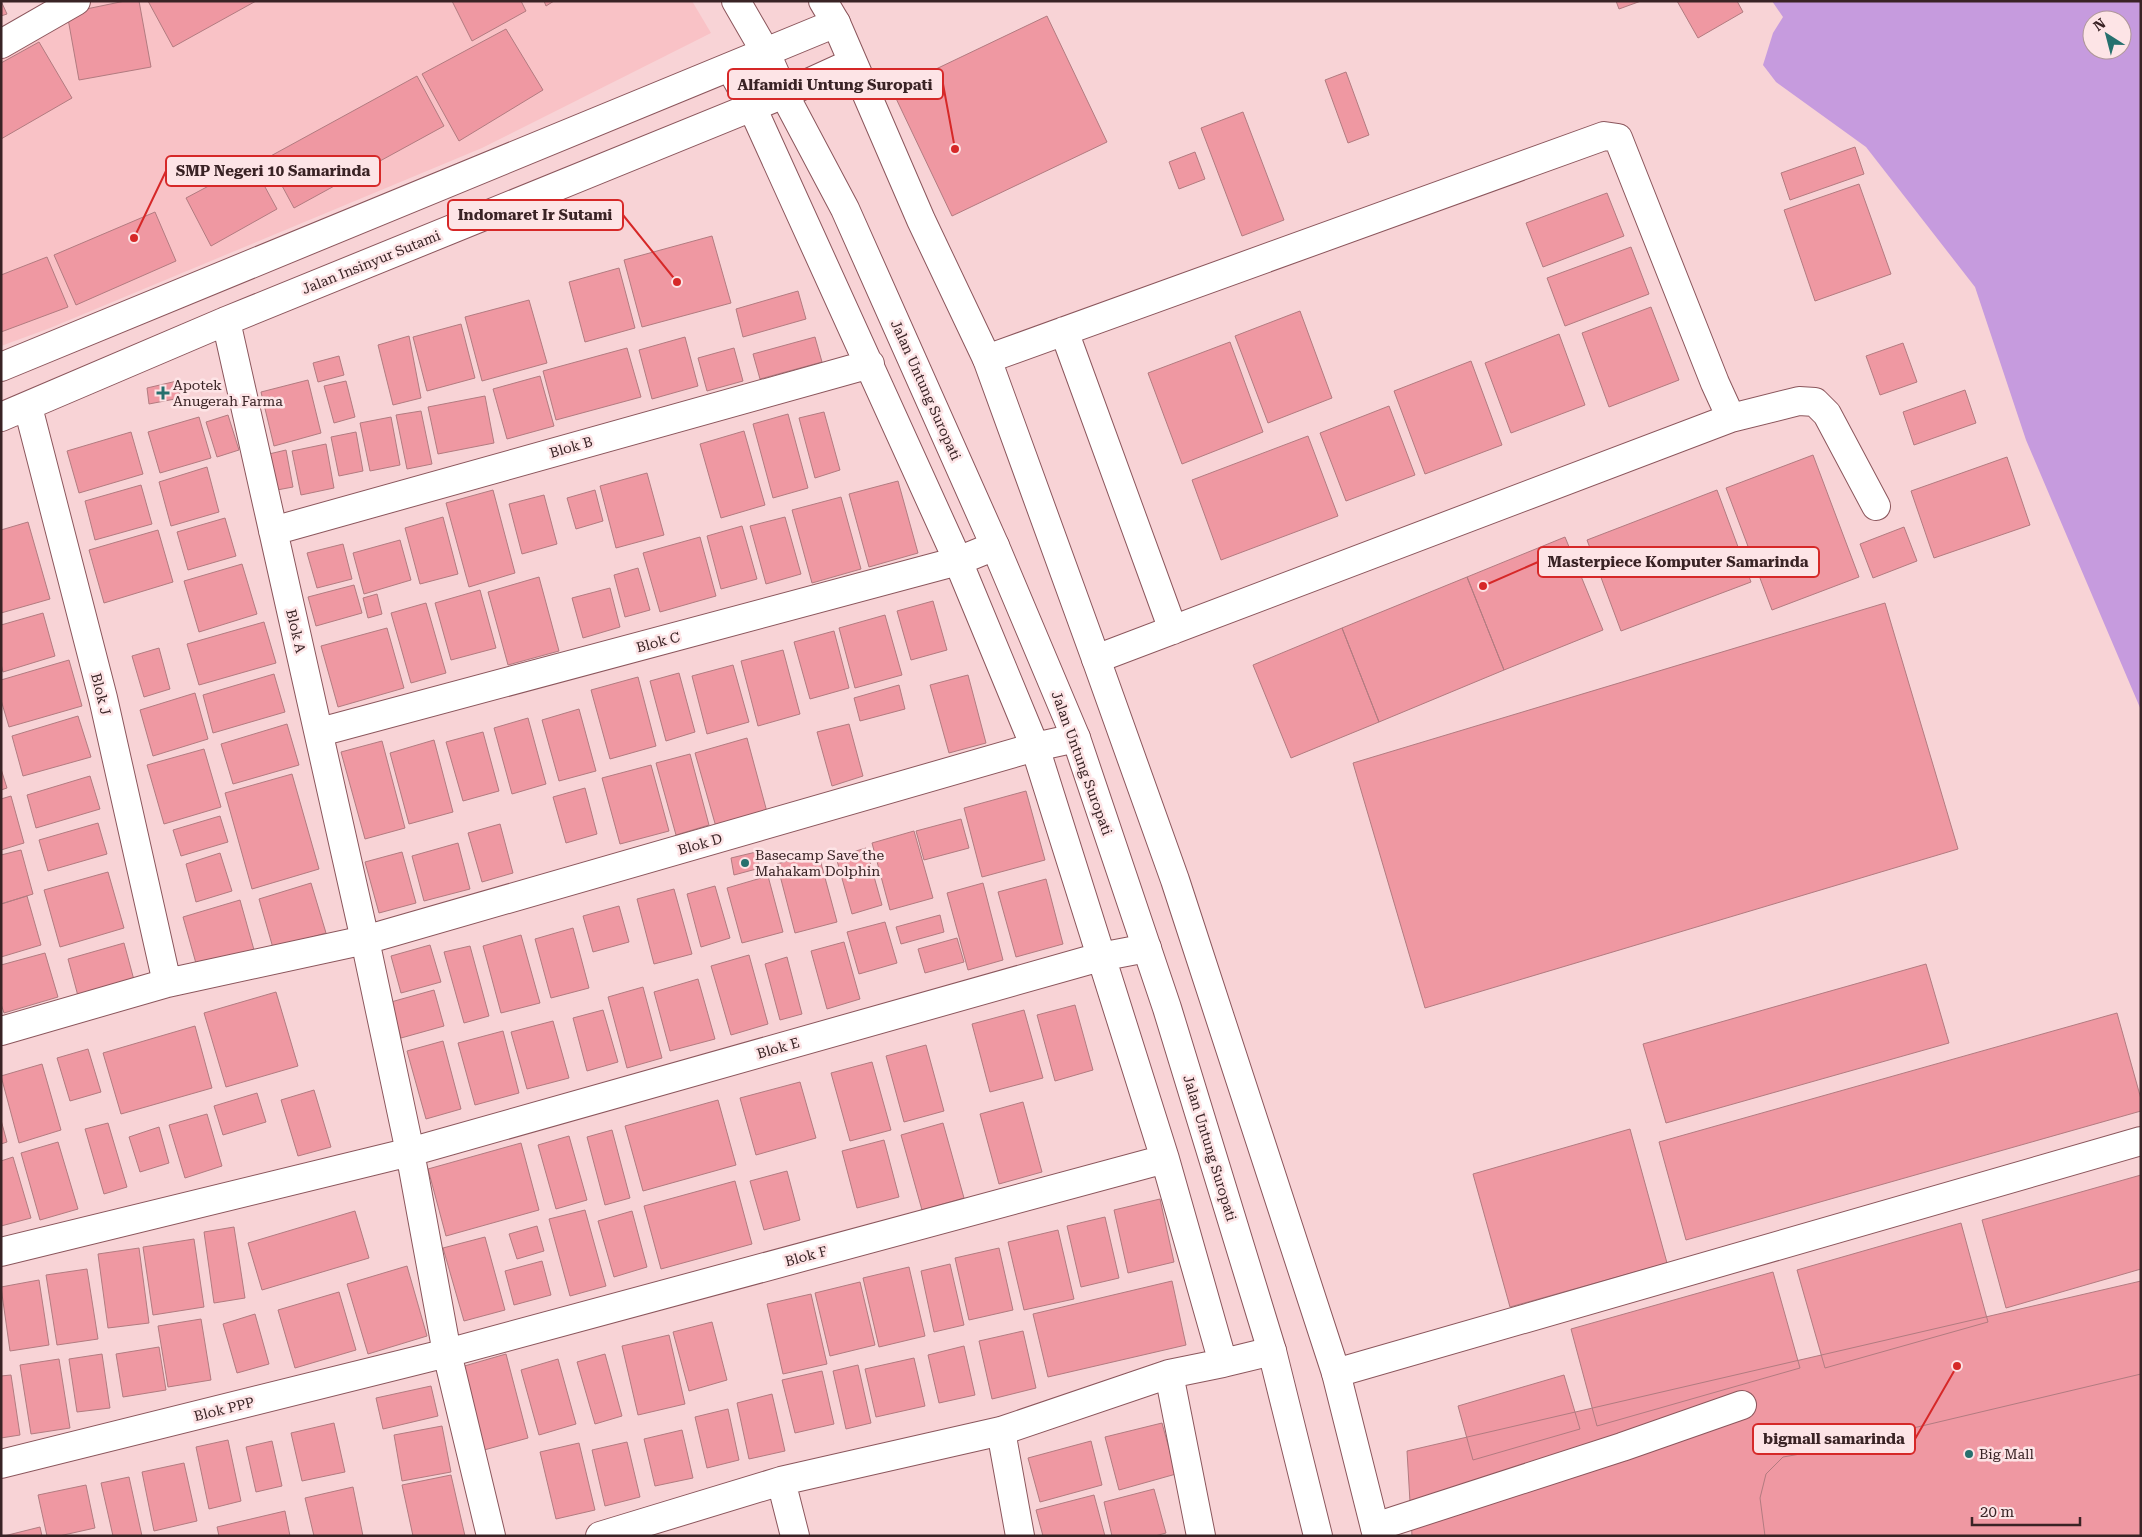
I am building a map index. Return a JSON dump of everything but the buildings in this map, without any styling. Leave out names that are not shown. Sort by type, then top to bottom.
[{"type":"street","points":[[1,44],[76,1]]},
{"type":"street","name":"Jalan Untung Suropati","points":[[736,1],[766,53],[784,94],[845,209],[995,546],[1076,738],[1147,948],[1272,1350],[1318,1536]]},
{"type":"street","points":[[1,368],[766,53],[830,12],[921,220],[987,359],[1096,659],[1175,880],[1336,1373],[1376,1531],[1622,1448],[1742,1405]]},
{"type":"street","name":"Jalan Insinyur Sutami","points":[[1,417],[226,322],[784,94],[852,63]]},
{"type":"street","points":[[730,67],[752,107],[870,364],[958,561],[1035,748],[1165,1159],[1223,1363]]},
{"type":"street","points":[[987,359],[1604,136],[1612,136],[1618,138],[1715,383],[1731,418]]},
{"type":"street","name":"Blok A","points":[[226,322],[366,940],[410,1152],[447,1353],[491,1536]]},
{"type":"street","points":[[1064,331],[1173,630]]},
{"type":"street","name":"Blok B","points":[[273,531],[870,364]]},
{"type":"street","points":[[1096,659],[1731,418],[1799,401],[1815,402],[1826,414],[1876,506]]},
{"type":"street","name":"Blok J","points":[[28,407],[103,698],[167,983]]},
{"type":"street","name":"Blok C","points":[[320,732],[958,561],[995,546]]},
{"type":"street","name":"Blok D","points":[[1,1031],[167,983],[366,940],[1035,748],[1076,738]]},
{"type":"street","name":"Blok E","points":[[1,1252],[410,1152],[1100,958],[1147,948]]},
{"type":"street","points":[[1336,1373],[2141,1141]]},
{"type":"street","name":"Blok F","points":[[447,1353],[1165,1159]]},
{"type":"street","points":[[600,1536],[781,1481],[1001,1431],[1169,1374],[1223,1363],[1272,1350]]},
{"type":"street","name":"Blok PPP","points":[[1,1464],[447,1353]]},
{"type":"street","points":[[1169,1374],[1201,1536]]},
{"type":"street","points":[[1001,1431],[1020,1536]]},
{"type":"street","points":[[781,1481],[795,1536]]},
{"type":"shaded area","points":[[88,1],[692,1],[711,33],[482,148],[50,328],[1,346],[1,50]]},
{"type":"shaded area","points":[[1772,1],[2141,1],[2141,710],[2026,440],[1975,287],[1866,147],[1776,82],[1763,65],[1773,33],[1783,17]]},
{"type":"place","name":"Alfamidi Untung Suropati","points":[[955,149]]},
{"type":"place","name":"SMP Negeri 10 Samarinda","points":[[134,238]]},
{"type":"place","name":"Indomaret Ir Sutami","points":[[677,282]]},
{"type":"place","name":"Apotek Anugerah Farma","points":[[163,393]]},
{"type":"place","name":"Masterpiece Komputer Samarinda","points":[[1483,586]]},
{"type":"place","name":"Basecamp Save the Mahakam Dolphin","points":[[745,863]]},
{"type":"place","name":"bigmall samarinda","points":[[1957,1366]]},
{"type":"place","name":"Big Mall","points":[[1969,1454]]}]
